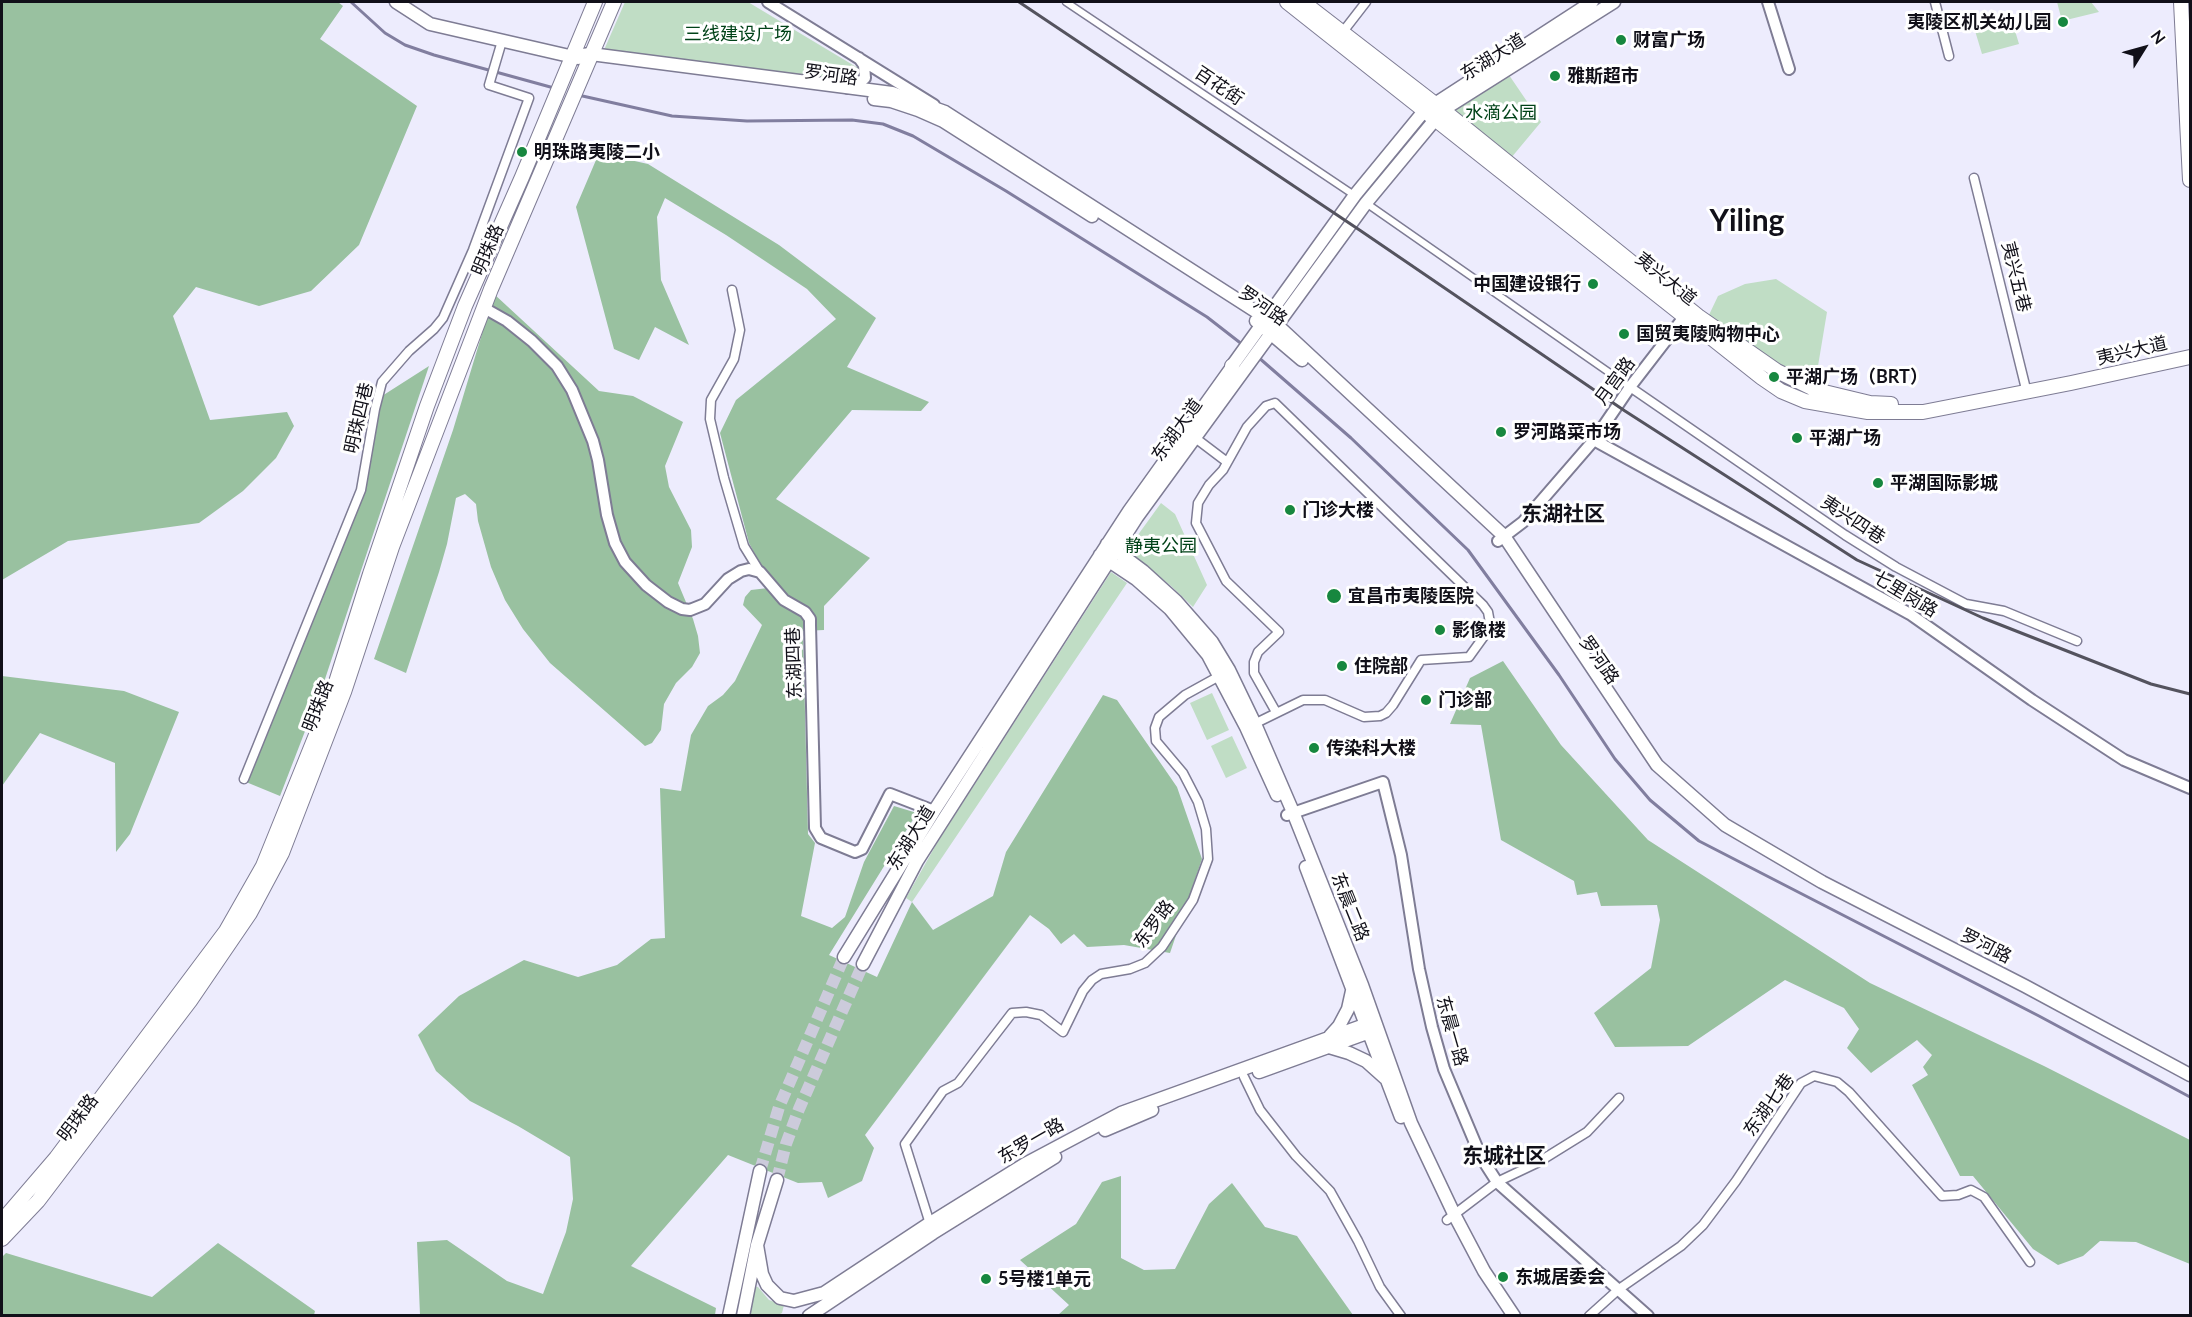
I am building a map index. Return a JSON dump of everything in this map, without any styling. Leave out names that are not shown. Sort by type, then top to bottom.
[{"type":"main road","name":"罗河路","points":[[396,2],[430,24],[572,56],[892,93],[945,112],[1269,325],[1501,539],[1653,771],[1722,831],[1765,848],[1822,882],[2025,986],[2190,1075]]},
{"type":"main road","points":[[572,56],[595,2]]},
{"type":"main road","points":[[590,58],[614,2]]},
{"type":"main road","name":"夷兴大道","points":[[1287,2],[1433,111],[1698,316],[1777,371],[1816,390],[1870,403],[1922,405],[2190,349]]},
{"type":"main road","name":"夷兴大道","points":[[1302,2],[1684,317],[1781,391],[1805,401],[1868,412],[1923,412],[2190,357]]},
{"type":"main road","name":"东湖大道","points":[[863,964],[905,880],[1108,552],[1143,489],[1269,325],[1360,199],[1433,111],[1592,2]]},
{"type":"main road","name":"东湖大道","points":[[1433,111],[1614,2]]},
{"type":"main road","points":[[2181,2],[2190,180]]},
{"type":"main road","name":"明珠路","points":[[2,1221],[56,1158],[226,931],[263,866],[331,698],[374,563],[452,339],[572,56]]},
{"type":"main road","name":"罗河路","points":[[590,58],[891,101],[918,110],[943,121],[1269,325]]},
{"type":"main road","name":"明珠路","points":[[2,1239],[38,1201],[190,1001],[250,913],[282,853],[344,692],[392,547],[484,308],[590,58]]},
{"type":"main road","name":"东湖大道","points":[[844,957],[934,811],[1108,552],[1194,437],[1235,369]]},
{"type":"main road","name":"东晨二路","points":[[1108,552],[1170,609],[1224,673],[1290,814],[1372,1027],[1451,1218],[1514,1316]]},
{"type":"main road","name":"东晨二路","points":[[1290,814],[1353,989],[1372,1027],[1386,1078],[1404,1125],[1451,1218],[1507,1316]]},
{"type":"main road","points":[[1353,989],[1348,1009],[1328,1043],[1366,1062],[1386,1078]]},
{"type":"main road","name":"东罗一路","points":[[809,1316],[1025,1164],[1121,1113],[1372,1027]]},
{"type":"main road","name":"东罗一路","points":[[757,1245],[762,1274],[767,1285],[780,1298],[794,1301],[824,1293],[1030,1171],[1125,1120],[1244,1077],[1328,1043]]},
{"type":"main road","points":[[729,1316],[760,1171]]},
{"type":"main road","points":[[743,1316],[757,1245],[777,1180]]},
{"type":"street","name":"罗河路","points":[[768,2],[945,112]]},
{"type":"street","name":"百花街","points":[[1066,2],[1360,199],[1630,387]]},
{"type":"street","points":[[1342,33],[1366,2]]},
{"type":"street","points":[[1768,2],[1789,69]]},
{"type":"street","points":[[1935,2],[1949,57]]},
{"type":"street","name":"明珠四巷","points":[[244,779],[361,490],[382,382],[408,351],[434,329],[443,318],[473,250],[529,98],[489,85],[502,41]]},
{"type":"street","points":[[849,88],[856,86],[865,78],[864,65],[859,58]]},
{"type":"street","name":"夷兴五巷","points":[[1974,178],[2025,385]]},
{"type":"street","points":[[732,290],[740,330],[734,359],[711,400],[710,419],[744,546],[760,572]]},
{"type":"street","points":[[484,308],[507,321],[532,340],[557,366],[572,390],[593,441],[615,543],[625,562],[646,585],[668,602],[690,610],[705,604],[728,579],[741,571],[749,569],[760,572]]},
{"type":"street","name":"月宫路","points":[[1501,539],[1523,522],[1594,440],[1630,387],[1684,317]]},
{"type":"street","name":"夷兴四巷","points":[[1630,387],[1845,535],[1905,572],[1966,604],[2004,611],[2077,642]]},
{"type":"street","points":[[1250,725],[1303,700],[1315,699],[1332,702],[1364,717],[1380,716],[1393,705],[1421,660],[1468,657],[1487,632],[1490,618],[1488,612],[1474,597],[1275,403],[1266,406],[1247,427],[1223,470],[1209,485],[1198,503],[1196,523],[1226,581],[1279,632],[1258,652],[1254,662],[1254,673],[1276,712]]},
{"type":"street","points":[[1194,437],[1227,462]]},
{"type":"street","name":"七里岗路","points":[[1594,440],[1910,614],[2032,700],[2124,760],[2190,788]]},
{"type":"street","name":"东湖四巷","points":[[760,572],[784,600],[800,608],[810,619],[815,828],[821,838],[855,852],[862,849],[890,794],[934,811]]},
{"type":"street","name":"东罗路","points":[[931,1228],[905,1144],[944,1091],[958,1083],[1012,1013],[1026,1012],[1041,1015],[1063,1032],[1083,991],[1092,980],[1101,975],[1130,969],[1145,963],[1167,941],[1193,900],[1208,859],[1206,829],[1198,802],[1183,773],[1156,741],[1155,728],[1159,717],[1185,695],[1224,673]]},
{"type":"street","name":"东晨一路","points":[[1290,814],[1383,782],[1401,855],[1419,969],[1435,1037],[1444,1069],[1481,1157],[1497,1182],[1648,1316]]},
{"type":"street","name":"东湖七巷","points":[[1589,1316],[1619,1289],[1681,1246],[1702,1225],[1736,1181],[1801,1083],[1814,1076],[1837,1082],[1849,1092],[1942,1196],[1958,1196],[1971,1190],[1984,1197],[2003,1227],[2030,1262]]},
{"type":"street","points":[[1244,1077],[1260,1110],[1296,1156],[1330,1191],[1380,1287],[1401,1316]]},
{"type":"street","points":[[1451,1218],[1497,1182],[1537,1163],[1587,1132],[1619,1098]]},
{"type":"green space","points":[[2,2],[338,2],[343,6],[320,39],[417,106],[359,245],[311,291],[259,306],[196,287],[173,316],[210,420],[287,412],[294,426],[276,458],[243,491],[199,523],[68,541],[2,580]]},
{"type":"green space","name":"三线建设广场","points":[[625,2],[748,2],[858,68],[851,81],[604,50]]},
{"type":"green space","points":[[2057,2],[2091,2],[2099,12],[2062,21]]},
{"type":"green space","points":[[2010,14],[2019,44],[1982,54],[1973,24]]},
{"type":"green space","name":"水滴公园","points":[[1509,75],[1541,122],[1511,158],[1452,110]]},
{"type":"green space","points":[[599,153],[648,164],[779,245],[876,318],[847,367],[929,402],[921,411],[852,410],[776,499],[870,558],[824,606],[824,630],[803,631],[808,834],[815,843],[801,916],[832,928],[845,917],[864,862],[894,806],[917,813],[829,955],[877,977],[912,902],[933,930],[993,896],[1006,852],[1103,695],[1117,700],[1177,787],[1202,859],[1170,953],[1124,945],[1087,947],[1074,934],[1061,944],[1049,929],[1030,915],[865,1135],[874,1148],[862,1181],[828,1198],[822,1182],[798,1183],[728,1155],[631,1266],[716,1308],[715,1315],[420,1315],[417,1242],[447,1240],[507,1281],[543,1294],[566,1232],[573,1199],[570,1157],[470,1101],[436,1071],[418,1035],[459,996],[524,960],[578,977],[617,965],[651,939],[665,938],[660,788],[681,791],[691,735],[708,706],[723,695],[735,681],[762,625],[743,605],[745,597],[751,590],[768,588],[763,569],[749,543],[720,433],[736,400],[836,319],[807,289],[665,198],[657,217],[661,280],[689,345],[655,327],[639,360],[614,349],[576,207]]},
{"type":"green space","points":[[1776,279],[1827,312],[1815,384],[1775,364],[1708,317],[1718,296],[1745,284]]},
{"type":"green space","points":[[494,294],[599,391],[633,396],[683,422],[665,466],[669,487],[691,530],[692,547],[678,583],[693,619],[700,653],[692,667],[676,683],[664,704],[661,730],[652,743],[645,746],[550,663],[523,629],[505,600],[491,567],[478,521],[476,504],[465,494],[456,498],[439,572],[406,673],[374,659],[453,430]]},
{"type":"green space","points":[[429,366],[324,682],[280,796],[246,782],[365,493],[382,396]]},
{"type":"green space","name":"静夷公园","points":[[1161,503],[1175,514],[1207,585],[1193,607],[1127,550]]},
{"type":"green space","points":[[1111,572],[1127,583],[912,902],[906,898],[937,843]]},
{"type":"green space","points":[[1503,661],[1561,745],[1648,840],[1870,983],[2044,1066],[2190,1140],[2190,1264],[2136,1242],[2100,1241],[2083,1256],[2058,1265],[2033,1249],[1973,1176],[1960,1176],[1912,1085],[1928,1075],[1923,1067],[1932,1055],[1917,1040],[1871,1073],[1847,1048],[1859,1029],[1844,1008],[1785,980],[1688,1046],[1615,1047],[1594,1013],[1651,968],[1660,920],[1657,905],[1601,906],[1597,892],[1577,895],[1574,881],[1501,840],[1481,725],[1450,724],[1470,678]]},
{"type":"green space","points":[[2,676],[124,691],[179,712],[130,834],[116,852],[115,763],[40,733],[2,786]]},
{"type":"green space","points":[[1212,693],[1229,730],[1207,740],[1190,703]]},
{"type":"green space","points":[[1232,736],[1247,768],[1226,778],[1211,746]]},
{"type":"green space","points":[[1121,1176],[1121,1258],[1144,1270],[1175,1269],[1209,1204],[1232,1183],[1265,1227],[1297,1236],[1353,1315],[1058,1315],[1069,1305],[1020,1260],[1076,1224],[1102,1182]]},
{"type":"green space","points":[[218,1243],[315,1311],[314,1315],[2,1315],[2,1257],[6,1253],[152,1297]]},
{"type":"green space","points":[[753,1286],[758,1287],[769,1300],[784,1305],[782,1313],[745,1315]]},
{"type":"waterway","points":[[351,2],[385,33],[405,45],[554,88]]},
{"type":"waterway","points":[[578,95],[672,116],[747,121],[852,120],[883,124],[913,136],[1006,191],[1207,317],[1243,345]]},
{"type":"waterway","points":[[1258,357],[1351,438],[1468,550],[1559,675],[1615,759],[1650,800],[1699,841],[2039,1016],[2190,1097]]},
{"type":"tunnel","points":[[760,1171],[779,1107],[844,957]]},
{"type":"tunnel","points":[[777,1180],[786,1144],[799,1109],[863,964]]},
{"type":"railway","points":[[1019,2],[1625,411],[1857,560],[1983,618],[2151,684],[2190,694]]},
{"type":"place","name":"夷陵区机关幼儿园","points":[[2063,22]]},
{"type":"place","name":"财富广场","points":[[1621,40]]},
{"type":"place","name":"雅斯超市","points":[[1555,76]]},
{"type":"place","name":"明珠路夷陵二小","points":[[522,152]]},
{"type":"place","name":"中国建设银行","points":[[1593,284]]},
{"type":"place","name":"国贸夷陵购物中心","points":[[1624,334]]},
{"type":"place","name":"平湖广场（BRT）","points":[[1774,377]]},
{"type":"place","name":"罗河路菜市场","points":[[1501,432]]},
{"type":"place","name":"平湖广场","points":[[1797,438]]},
{"type":"place","name":"平湖国际影城","points":[[1878,483]]},
{"type":"place","name":"门诊大楼","points":[[1290,510]]},
{"type":"place","name":"宜昌市夷陵医院","points":[[1334,596]]},
{"type":"place","name":"影像楼","points":[[1440,630]]},
{"type":"place","name":"住院部","points":[[1342,666]]},
{"type":"place","name":"门诊部","points":[[1426,700]]},
{"type":"place","name":"传染科大楼","points":[[1314,748]]},
{"type":"place","name":"东城居委会","points":[[1503,1277]]},
{"type":"place","name":"5号楼1单元","points":[[986,1279]]},
{"type":"district","name":"Yiling","points":[[1747,221]]},
{"type":"district","name":"东湖社区","points":[[1563,514]]},
{"type":"district","name":"东城社区","points":[[1504,1156]]}]
